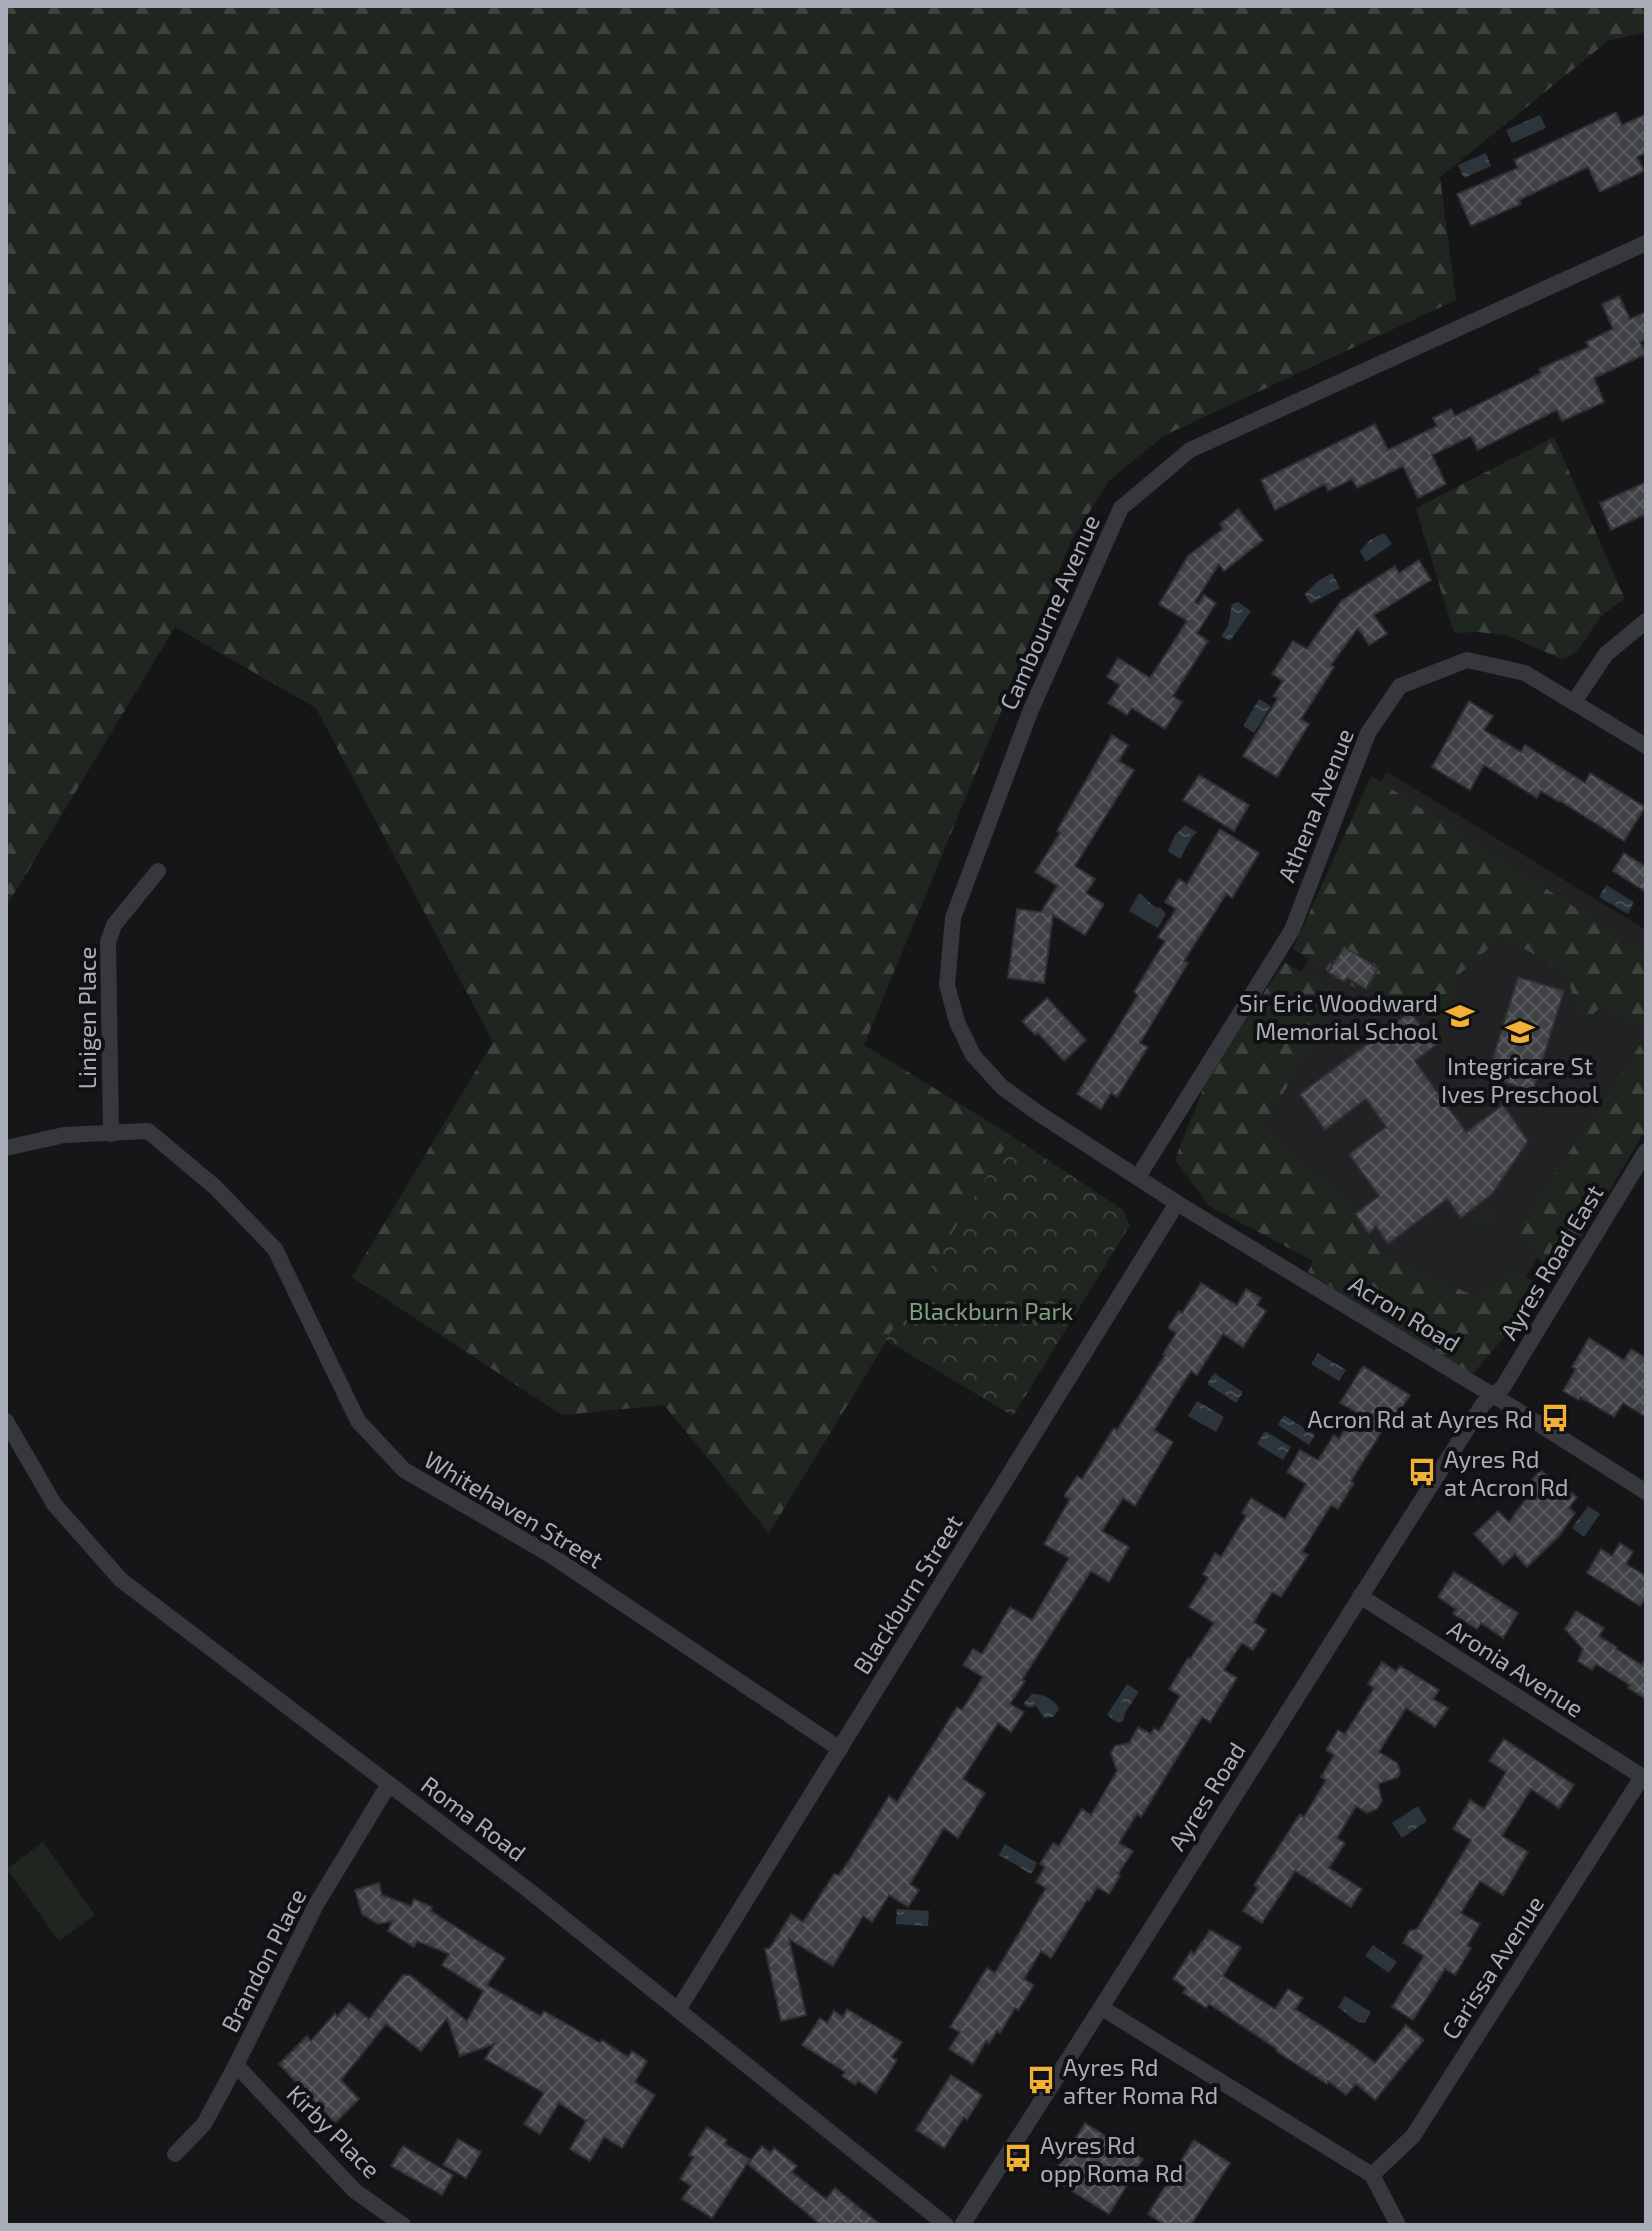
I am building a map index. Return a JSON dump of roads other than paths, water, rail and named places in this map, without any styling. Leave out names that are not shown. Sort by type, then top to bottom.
[{"type":"street","name":"Cambourne Avenue","points":[[1138,1177],[1002,1087],[973,1055],[957,1022],[947,985],[953,918],[1030,712],[1121,508],[1190,450],[1646,243]]},
{"type":"street","points":[[1574,702],[1606,654],[1646,621]]},
{"type":"street","name":"Athena Avenue","points":[[1138,1177],[1292,930],[1368,733],[1400,686],[1467,660],[1525,673],[1646,746]]},
{"type":"street","name":"Linigen Place","points":[[111,1134],[108,942],[114,925],[158,871]]},
{"type":"street","name":"Whitehaven Street","points":[[6,1148],[64,1135],[148,1131],[215,1187],[275,1249],[358,1421],[404,1470],[549,1554],[840,1749]]},
{"type":"street","name":"Ayres Road East","points":[[1493,1396],[1503,1387],[1646,1151]]},
{"type":"street","name":"Acron Road","points":[[1138,1177],[1646,1492]]},
{"type":"street","name":"Blackburn Street","points":[[678,2010],[1177,1203]]},
{"type":"street","name":"Ayres Road","points":[[962,2225],[1360,1596],[1483,1404],[1493,1396]]},
{"type":"street","name":"Roma Road","points":[[6,1421],[54,1504],[121,1580],[527,1889],[946,2225]]},
{"type":"street","name":"Aronia Avenue","points":[[1360,1596],[1644,1778]]},
{"type":"street","name":"Carissa Avenue","points":[[1372,2175],[1413,2136],[1644,1778]]},
{"type":"street","name":"Brandon Place","points":[[175,2154],[204,2124],[317,1903],[389,1784]]},
{"type":"street","points":[[1102,2008],[1372,2175],[1398,2225]]},
{"type":"street","name":"Kirby Place","points":[[236,2065],[355,2191],[403,2225]]},
{"type":"water","points":[[1540,115],[1546,128],[1512,143],[1506,130]]},
{"type":"water","points":[[1486,153],[1491,166],[1464,178],[1458,165]]},
{"type":"water","points":[[1384,533],[1392,544],[1366,562],[1360,551],[1370,540]]},
{"type":"water","points":[[1332,573],[1340,588],[1310,604],[1305,594]]},
{"type":"water","points":[[1238,602],[1251,611],[1230,641],[1221,636],[1228,626],[1232,604]]},
{"type":"water","points":[[1259,699],[1271,706],[1254,733],[1243,726]]},
{"type":"water","points":[[1185,825],[1197,832],[1180,859],[1168,851],[1175,835]]},
{"type":"water","points":[[1606,885],[1634,902],[1628,914],[1599,897]]},
{"type":"water","points":[[1139,893],[1166,914],[1158,928],[1129,911]]},
{"type":"water","points":[[1318,1353],[1346,1370],[1339,1381],[1311,1364]]},
{"type":"water","points":[[1214,1373],[1243,1392],[1236,1403],[1207,1384]]},
{"type":"water","points":[[1197,1401],[1224,1417],[1216,1432],[1188,1416]]},
{"type":"water","points":[[1284,1415],[1315,1435],[1309,1445],[1278,1425]]},
{"type":"water","points":[[1265,1431],[1291,1447],[1283,1460],[1257,1444]]},
{"type":"water","points":[[1588,1506],[1600,1514],[1584,1537],[1572,1528]]},
{"type":"water","points":[[1127,1684],[1139,1692],[1123,1721],[1118,1723],[1107,1715]]},
{"type":"water","points":[[1032,1694],[1054,1702],[1059,1709],[1053,1717],[1044,1718],[1036,1706],[1029,1708],[1023,1704]]},
{"type":"water","points":[[1418,1806],[1427,1821],[1402,1838],[1392,1823]]},
{"type":"water","points":[[1005,1844],[1037,1863],[1031,1874],[999,1855]]},
{"type":"water","points":[[897,1909],[929,1911],[928,1926],[896,1924]]},
{"type":"water","points":[[1373,1945],[1397,1962],[1389,1973],[1365,1956]]},
{"type":"water","points":[[1345,1996],[1371,2012],[1365,2023],[1356,2021],[1338,2007]]},
{"type":"place","name":"Sir Eric Woodward Memorial School","points":[[1460,1016]]},
{"type":"place","name":"Integricare St Ives Preschool","points":[[1520,1032]]},
{"type":"place","name":"Acron Rd at Ayres Rd","points":[[1555,1418]]},
{"type":"place","name":"Ayres Rd at Acron Rd","points":[[1422,1472]]},
{"type":"place","name":"Ayres Rd after Roma Rd","points":[[1041,2080]]},
{"type":"place","name":"Ayres Rd opp Roma Rd","points":[[1018,2158]]},
{"type":"park label","name":"Blackburn Park","points":[[991,1310]]}]
